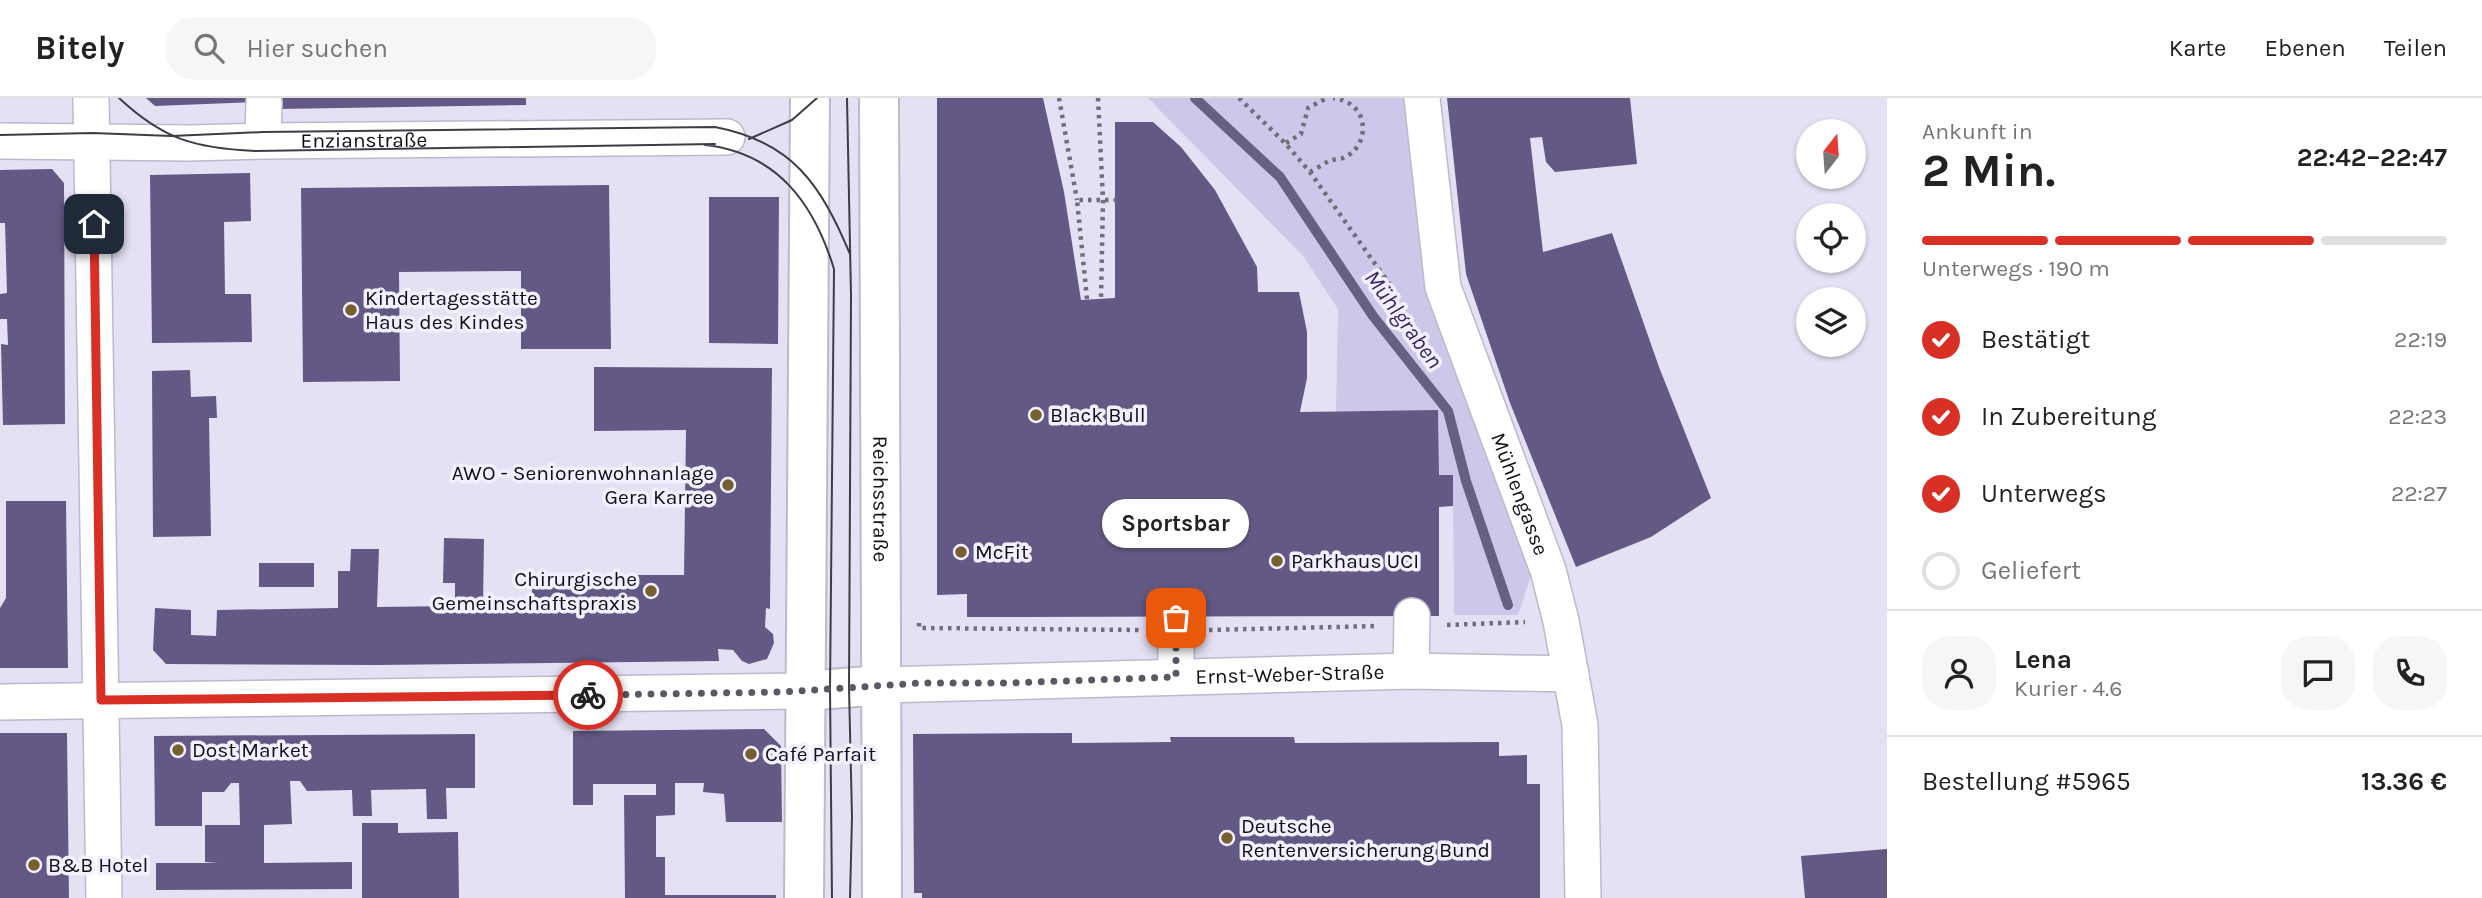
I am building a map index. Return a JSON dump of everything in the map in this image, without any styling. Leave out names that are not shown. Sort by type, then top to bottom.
[{"type":"main road","points":[[804,898],[810,98]]},
{"type":"main road","name":"Reichsstraße","points":[[879,98],[882,898]]},
{"type":"main road","points":[[804,691],[882,685]]},
{"type":"street","points":[[92,98],[104,898]]},
{"type":"street","name":"Mühlengasse","points":[[1422,98],[1443,287],[1548,569],[1561,621],[1580,725],[1583,898]]},
{"type":"street","points":[[263,141],[264,102]]},
{"type":"street","name":"Enzianstraße","points":[[0,141],[190,143],[727,137]]},
{"type":"street","points":[[1411,671],[1412,621]]},
{"type":"street","points":[[1176,624],[1176,677]]},
{"type":"street","name":"Ernst-Weber-Straße","points":[[882,685],[1411,671],[1571,674]]},
{"type":"street","points":[[0,702],[804,691]]},
{"type":"path","points":[[1059,98],[1077,200],[1087,299]]},
{"type":"path","points":[[1098,98],[1102,200],[1101,299]]},
{"type":"path","points":[[1239,98],[1285,143],[1310,173],[1390,285]]},
{"type":"path","points":[[1285,143],[1301,134],[1308,108],[1327,98]]},
{"type":"path","points":[[1310,173],[1331,160],[1344,159],[1354,152],[1363,136],[1359,111],[1343,99],[1333,98]]},
{"type":"path","points":[[1077,200],[1116,200]]},
{"type":"path","points":[[919,614],[919,628],[1561,621]]},
{"type":"shaded area","points":[[1148,98],[1410,98],[1430,277],[1531,576],[1518,615],[1454,615],[1453,476],[1439,475],[1438,411],[1336,411],[1338,309],[1303,256]]},
{"type":"building","points":[[146,98],[526,98],[526,105],[278,109],[258,102],[155,106]]},
{"type":"building","points":[[937,98],[1043,98],[1064,192],[1081,300],[1115,298],[1115,122],[1153,122],[1181,147],[1215,190],[1257,267],[1258,292],[1299,292],[1307,332],[1307,378],[1300,412],[1438,410],[1439,475],[1453,475],[1453,506],[1439,507],[1439,616],[967,617],[967,594],[937,595]]},
{"type":"building","points":[[1447,98],[1630,98],[1637,164],[1555,172],[1546,162],[1542,137],[1530,138],[1543,252],[1612,233],[1659,367],[1711,498],[1651,537],[1576,567],[1510,403],[1466,274]]},
{"type":"building","points":[[52,169],[64,183],[65,424],[3,425],[1,344],[8,345],[7,319],[0,319],[0,294],[7,293],[5,223],[0,223],[0,170]]},
{"type":"building","points":[[250,173],[251,221],[224,222],[225,294],[251,294],[252,342],[152,343],[150,175]]},
{"type":"building","name":"Kindertagesstätte Haus des Kindes","points":[[609,185],[611,349],[521,349],[521,271],[399,272],[400,381],[303,382],[301,188]]},
{"type":"building","points":[[709,197],[779,197],[778,344],[709,343]]},
{"type":"building","points":[[594,367],[772,368],[770,609],[766,608],[765,627],[773,634],[774,643],[767,659],[749,664],[742,661],[733,650],[718,649],[719,661],[377,665],[166,664],[153,650],[155,608],[191,610],[191,635],[216,636],[217,610],[338,608],[338,571],[350,571],[351,549],[379,549],[377,607],[455,606],[455,583],[443,583],[444,538],[484,539],[483,606],[532,607],[532,575],[684,575],[686,430],[594,431]]},
{"type":"building","points":[[190,370],[191,397],[216,396],[217,418],[209,418],[211,536],[153,537],[152,371]]},
{"type":"building","points":[[6,501],[66,501],[68,668],[0,668],[0,608],[6,598]]},
{"type":"building","points":[[259,563],[314,563],[314,587],[259,587]]},
{"type":"building","points":[[764,729],[781,746],[782,822],[726,822],[724,794],[703,792],[704,783],[675,783],[675,815],[656,816],[656,857],[665,857],[665,895],[776,895],[776,898],[625,898],[624,795],[656,795],[656,784],[593,784],[593,805],[573,805],[573,731]]},
{"type":"building","points":[[0,733],[67,733],[69,898],[0,898]]},
{"type":"building","name":"Deutsche Rentenversicherung Bund","points":[[1072,733],[1072,743],[1171,742],[1170,737],[1294,737],[1295,743],[1499,742],[1499,756],[1527,755],[1527,784],[1540,784],[1540,898],[922,898],[922,893],[914,893],[913,734]]},
{"type":"building","points":[[475,734],[475,788],[446,788],[447,819],[427,819],[426,789],[371,790],[372,816],[353,816],[352,790],[307,791],[300,781],[290,781],[292,824],[264,825],[264,863],[352,862],[352,889],[156,890],[156,863],[218,863],[205,862],[205,825],[240,825],[239,783],[231,783],[224,792],[202,792],[202,826],[155,826],[154,736]]},
{"type":"building","points":[[362,823],[398,823],[398,833],[458,832],[459,898],[362,898]]},
{"type":"building","points":[[1887,849],[1887,898],[1805,898],[1801,856]]},
{"type":"waterway","name":"Mühlgraben","points":[[1195,98],[1280,177],[1373,316],[1448,411],[1466,481],[1508,605]]},
{"type":"tram line","points":[[119,98],[151,124],[181,139],[234,150],[715,144]]},
{"type":"tram line","points":[[749,139],[792,120],[817,98]]},
{"type":"tram line","points":[[847,98],[851,295],[850,898]]},
{"type":"tram line","points":[[0,135],[93,133],[172,136],[263,132],[715,127],[765,143],[801,170],[828,207],[850,254]]},
{"type":"tram line","points":[[705,145],[731,150],[753,159],[773,171],[789,186],[816,223],[834,269],[830,689],[832,898]]},
{"type":"way so far","points":[[588,695],[782,692],[921,683],[1176,677],[1176,618]]},
{"type":"place","name":"Kindertagesstätte Haus des Kindes","points":[[351,310]]},
{"type":"place","name":"Black Bull","points":[[1036,415]]},
{"type":"place","name":"AWO - Seniorenwohnanlage Gera Karree","points":[[728,485]]},
{"type":"place","name":"McFit","points":[[961,552]]},
{"type":"place","name":"Parkhaus UCI","points":[[1277,561]]},
{"type":"place","name":"Chirurgische Gemeinschaftspraxis","points":[[651,591]]},
{"type":"place","name":"Sportsbar","points":[[1176,618]]},
{"type":"place","name":"Dost Market","points":[[178,750]]},
{"type":"place","name":"Café Parfait","points":[[751,754]]},
{"type":"place","name":"Deutsche Rentenversicherung Bund","points":[[1227,838]]},
{"type":"place","name":"B&B Hotel","points":[[34,865]]},
{"type":"route","points":[[94,224],[101,700],[588,695]]}]
